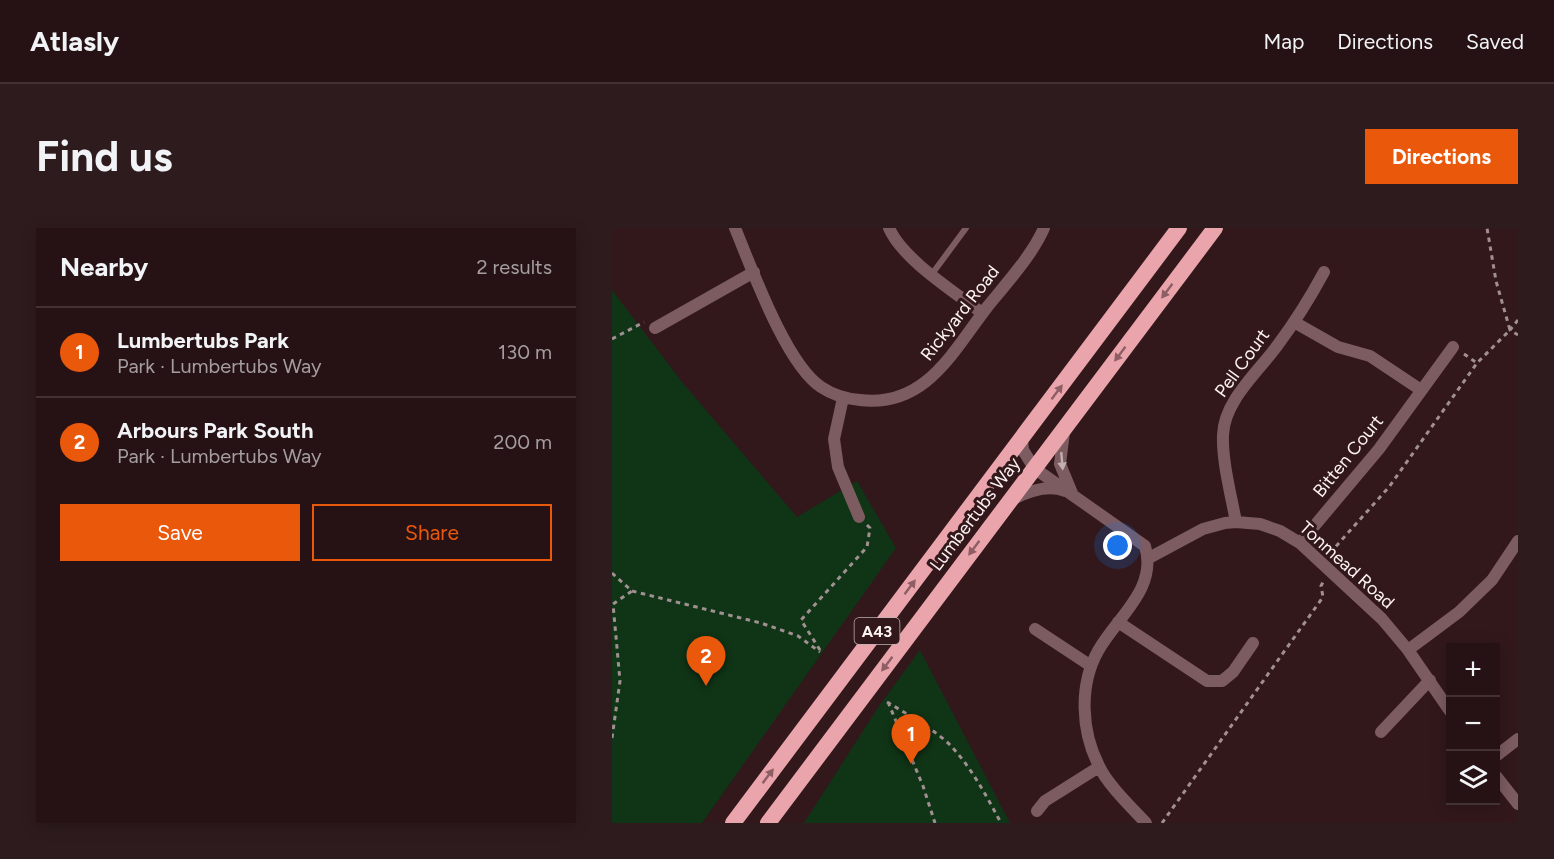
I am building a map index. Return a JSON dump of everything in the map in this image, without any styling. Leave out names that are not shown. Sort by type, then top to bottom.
[{"type":"highway","name":"Lumbertubs Way","points":[[733,823],[1179,228]]},
{"type":"highway","name":"Lumbertubs Way","points":[[768,823],[1215,228]]},
{"type":"street","name":"Rickyard Road","points":[[735,228],[786,345],[802,369],[820,387],[843,398],[875,402],[913,392],[940,369],[1016,271],[1044,228]]},
{"type":"street","points":[[889,228],[893,237],[912,258],[982,314]]},
{"type":"street","points":[[655,328],[754,272]]},
{"type":"street","name":"Pell Court","points":[[1236,522],[1223,434],[1226,416],[1236,395],[1261,368],[1294,322],[1324,272]]},
{"type":"street","points":[[1294,322],[1338,347],[1370,356],[1421,390]]},
{"type":"street","name":"Bitten Court","points":[[1300,543],[1379,449],[1453,347]]},
{"type":"street","points":[[843,398],[834,439],[838,467],[859,517]]},
{"type":"street","points":[[1064,428],[1060,464],[1072,494]]},
{"type":"street","points":[[1022,439],[1023,450],[1034,468],[1135,537],[1145,546],[1149,558],[1145,582],[1099,650],[1091,666],[1085,694],[1085,727],[1099,767],[1146,823]]},
{"type":"street","points":[[1009,501],[1041,488],[1059,488],[1072,494]]},
{"type":"street","name":"Tonmead Road","points":[[1149,558],[1203,529],[1236,522],[1260,524],[1280,531],[1300,543],[1382,619],[1408,650],[1446,705]]},
{"type":"street","points":[[1408,650],[1459,612],[1492,580],[1513,558],[1518,541]]},
{"type":"street","points":[[1118,622],[1207,681],[1222,681],[1233,672],[1253,643]]},
{"type":"street","points":[[1035,629],[1091,666]]},
{"type":"street","points":[[1381,732],[1430,680]]},
{"type":"street","points":[[1500,753],[1518,739]]},
{"type":"street","points":[[1037,811],[1045,801],[1099,767]]},
{"type":"street","points":[[1500,781],[1518,804]]},
{"type":"lane","points":[[932,274],[966,228]]},
{"type":"path","points":[[1487,228],[1496,281],[1510,330],[1518,335]]},
{"type":"path","points":[[1162,823],[1323,597],[1321,586],[1327,567],[1389,488],[1478,363],[1518,320]]},
{"type":"path","points":[[612,339],[646,321],[655,328]]},
{"type":"path","points":[[1453,347],[1478,363]]},
{"type":"path","points":[[612,573],[632,591],[761,623],[798,636],[820,652],[801,620],[867,547],[870,528],[859,517]]},
{"type":"path","points":[[613,604],[632,591]]},
{"type":"path","points":[[612,597],[620,681],[612,738]]},
{"type":"path","points":[[935,823],[923,786],[887,702],[947,742],[986,794],[1001,823]]},
{"type":"green space","points":[[612,290],[682,382],[797,517],[857,481],[896,548],[702,823],[612,823]]},
{"type":"green space","points":[[920,650],[1010,823],[804,823],[879,706]]},
{"type":"place","name":"Arbours Park South","points":[[706,686]]},
{"type":"place","name":"Lumbertubs Park","points":[[911,764]]}]
